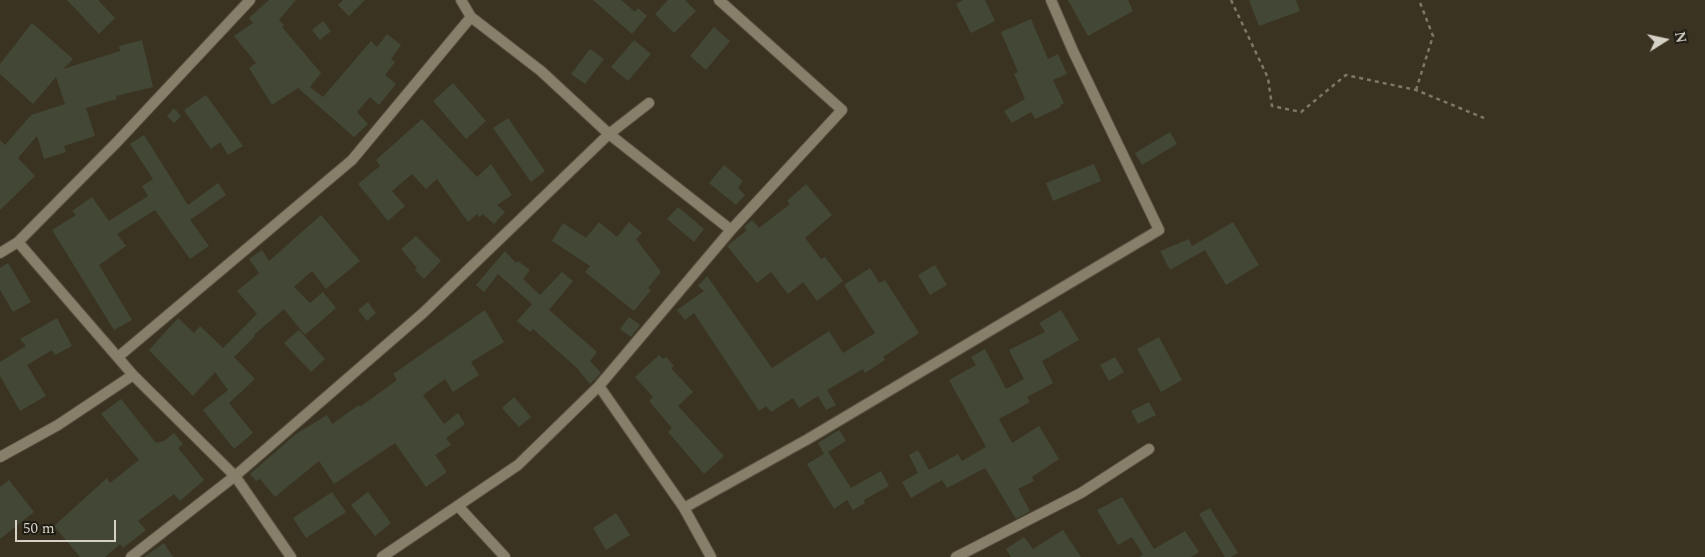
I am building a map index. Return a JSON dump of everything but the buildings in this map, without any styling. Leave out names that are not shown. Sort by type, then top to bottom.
[{"type":"street","points":[[0,253],[18,242],[117,142],[250,0]]},
{"type":"street","points":[[461,0],[471,17],[540,70],[609,134],[730,230]]},
{"type":"street","points":[[382,557],[518,465],[599,386],[730,230],[842,110],[719,0]]},
{"type":"street","points":[[684,508],[808,439],[1159,230],[1073,51],[1051,0]]},
{"type":"street","points":[[118,358],[352,160],[471,17]]},
{"type":"street","points":[[131,557],[235,476],[423,313],[609,134],[649,102]]},
{"type":"street","points":[[18,242],[133,375],[235,476],[291,557]]},
{"type":"street","points":[[0,457],[58,425],[133,375]]},
{"type":"street","points":[[599,386],[684,508],[712,557]]},
{"type":"street","points":[[956,557],[1081,493],[1149,449]]},
{"type":"street","points":[[458,506],[505,557]]},
{"type":"path","points":[[1231,0],[1268,78],[1272,106],[1301,112],[1346,76],[1416,90],[1484,118]]},
{"type":"path","points":[[1416,90],[1433,36],[1420,0]]}]
